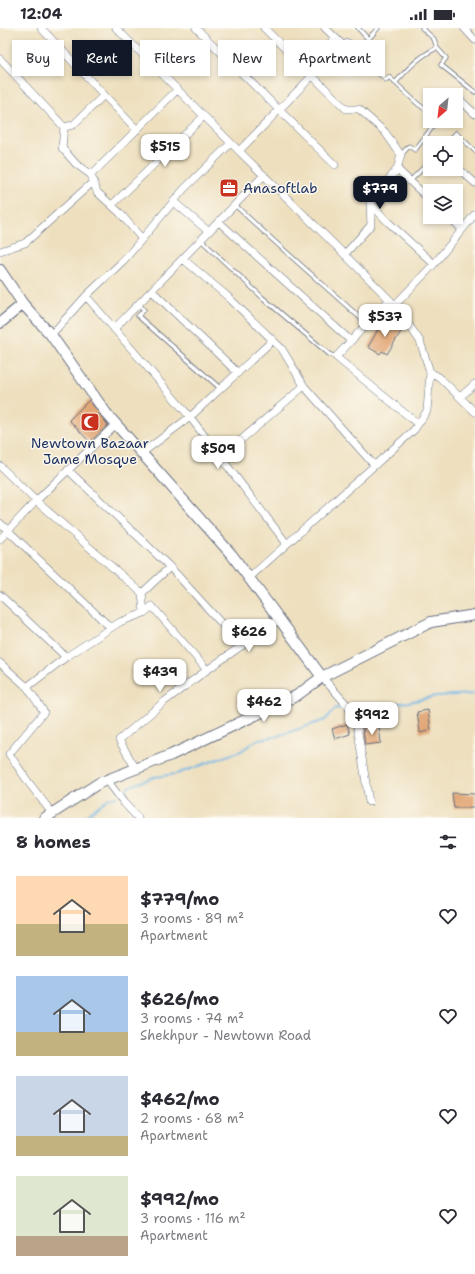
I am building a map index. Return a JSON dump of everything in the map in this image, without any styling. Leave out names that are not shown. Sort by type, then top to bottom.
[{"type":"street","points":[[41,28],[137,130]]},
{"type":"street","points":[[116,28],[264,176],[345,254],[392,303],[420,341],[430,372],[427,411],[414,430],[249,578]]},
{"type":"street","points":[[196,28],[335,165]]},
{"type":"street","points":[[264,28],[284,48]]},
{"type":"street","points":[[325,28],[337,40]]},
{"type":"street","points":[[464,28],[475,40]]},
{"type":"street","points":[[0,58],[64,127],[62,148],[76,164],[92,178],[97,192],[120,213],[142,239]]},
{"type":"street","points":[[239,151],[312,76],[346,109],[359,109],[385,132],[401,155],[397,170],[370,203],[371,225],[345,254]]},
{"type":"street","points":[[0,251],[25,243],[92,178],[178,89]]},
{"type":"street","points":[[64,127],[73,125],[104,95]]},
{"type":"street","points":[[463,105],[475,114],[473,119],[475,121]]},
{"type":"street","points":[[112,205],[204,116]]},
{"type":"street","points":[[50,335],[86,296],[124,260],[184,189],[231,143]]},
{"type":"street","points":[[397,170],[423,193]]},
{"type":"street","points":[[463,172],[475,183]]},
{"type":"street","points":[[114,329],[264,176]]},
{"type":"street","points":[[173,201],[209,232]]},
{"type":"street","points":[[370,203],[434,264]]},
{"type":"street","points":[[418,424],[336,357],[367,324],[434,264],[475,214]]},
{"type":"street","points":[[219,222],[351,341]]},
{"type":"street","points":[[457,224],[462,229]]},
{"type":"street","points":[[183,259],[228,296],[282,349],[304,386],[374,465]]},
{"type":"street","points":[[0,270],[23,304],[50,335],[106,413],[232,555],[322,677],[348,706],[357,726],[369,802]]},
{"type":"street","points":[[152,291],[238,373]]},
{"type":"street","points":[[86,296],[190,417],[287,544]]},
{"type":"street","points":[[0,323],[23,304]]},
{"type":"street","points":[[142,453],[190,417],[273,340]]},
{"type":"street","points":[[430,372],[440,377],[475,412]]},
{"type":"street","points":[[460,397],[475,384]]},
{"type":"street","points":[[221,457],[304,386]]},
{"type":"street","points":[[0,539],[36,501],[116,424]]},
{"type":"street","points":[[0,466],[36,501],[142,593],[144,613]]},
{"type":"street","points":[[68,470],[170,567],[242,646]]},
{"type":"street","points":[[0,523],[111,628]]},
{"type":"street","points":[[142,593],[170,567]]},
{"type":"street","points":[[0,595],[66,657]]},
{"type":"street","points":[[27,687],[66,657],[120,622],[144,613],[152,606],[207,670]]},
{"type":"street","points":[[0,662],[27,687],[44,712],[10,754],[49,816],[100,783],[171,755],[296,696],[322,677],[431,622],[475,615]]},
{"type":"street","points":[[136,768],[119,740],[165,701],[280,620]]},
{"type":"street","points":[[107,780],[124,803],[138,818]]},
{"type":"lane","points":[[358,28],[368,39],[378,28]]},
{"type":"lane","points":[[422,28],[434,39],[437,48],[446,58],[442,65],[475,92]]},
{"type":"lane","points":[[395,83],[417,60],[428,52],[437,48]]},
{"type":"lane","points":[[382,76],[386,80],[389,77],[423,108]]},
{"type":"lane","points":[[401,155],[409,146],[414,150],[431,128]]},
{"type":"lane","points":[[463,140],[475,151]]},
{"type":"lane","points":[[410,181],[423,168]]},
{"type":"lane","points":[[235,206],[367,324]]},
{"type":"lane","points":[[201,240],[263,298],[329,354],[336,357]]},
{"type":"lane","points":[[139,304],[144,310],[138,316],[220,389]]},
{"type":"building","points":[[383,321],[402,330],[387,354],[382,351],[380,354],[368,347]]},
{"type":"building","name":"Newtown Bazaar Jame Mosque","points":[[89,400],[108,425],[90,442],[69,420]]},
{"type":"building","points":[[428,710],[431,730],[420,733],[417,712]]},
{"type":"building","points":[[347,724],[350,734],[335,739],[332,729]]},
{"type":"building","points":[[379,726],[381,743],[365,745],[363,728]]},
{"type":"building","points":[[452,793],[475,794],[475,808],[454,808]]},
{"type":"waterway","points":[[353,711],[356,712],[375,706],[409,702],[436,696],[475,694]]},
{"type":"waterway","points":[[121,796],[128,787],[154,777],[176,774],[241,751],[257,740],[278,736],[325,720],[336,708],[347,709]]},
{"type":"waterway","points":[[83,818],[109,798],[117,797]]},
{"type":"place","name":"Anasoftlab","points":[[229,188]]},
{"type":"place","name":"Newtown Bazaar Jame Mosque","points":[[90,422]]}]
